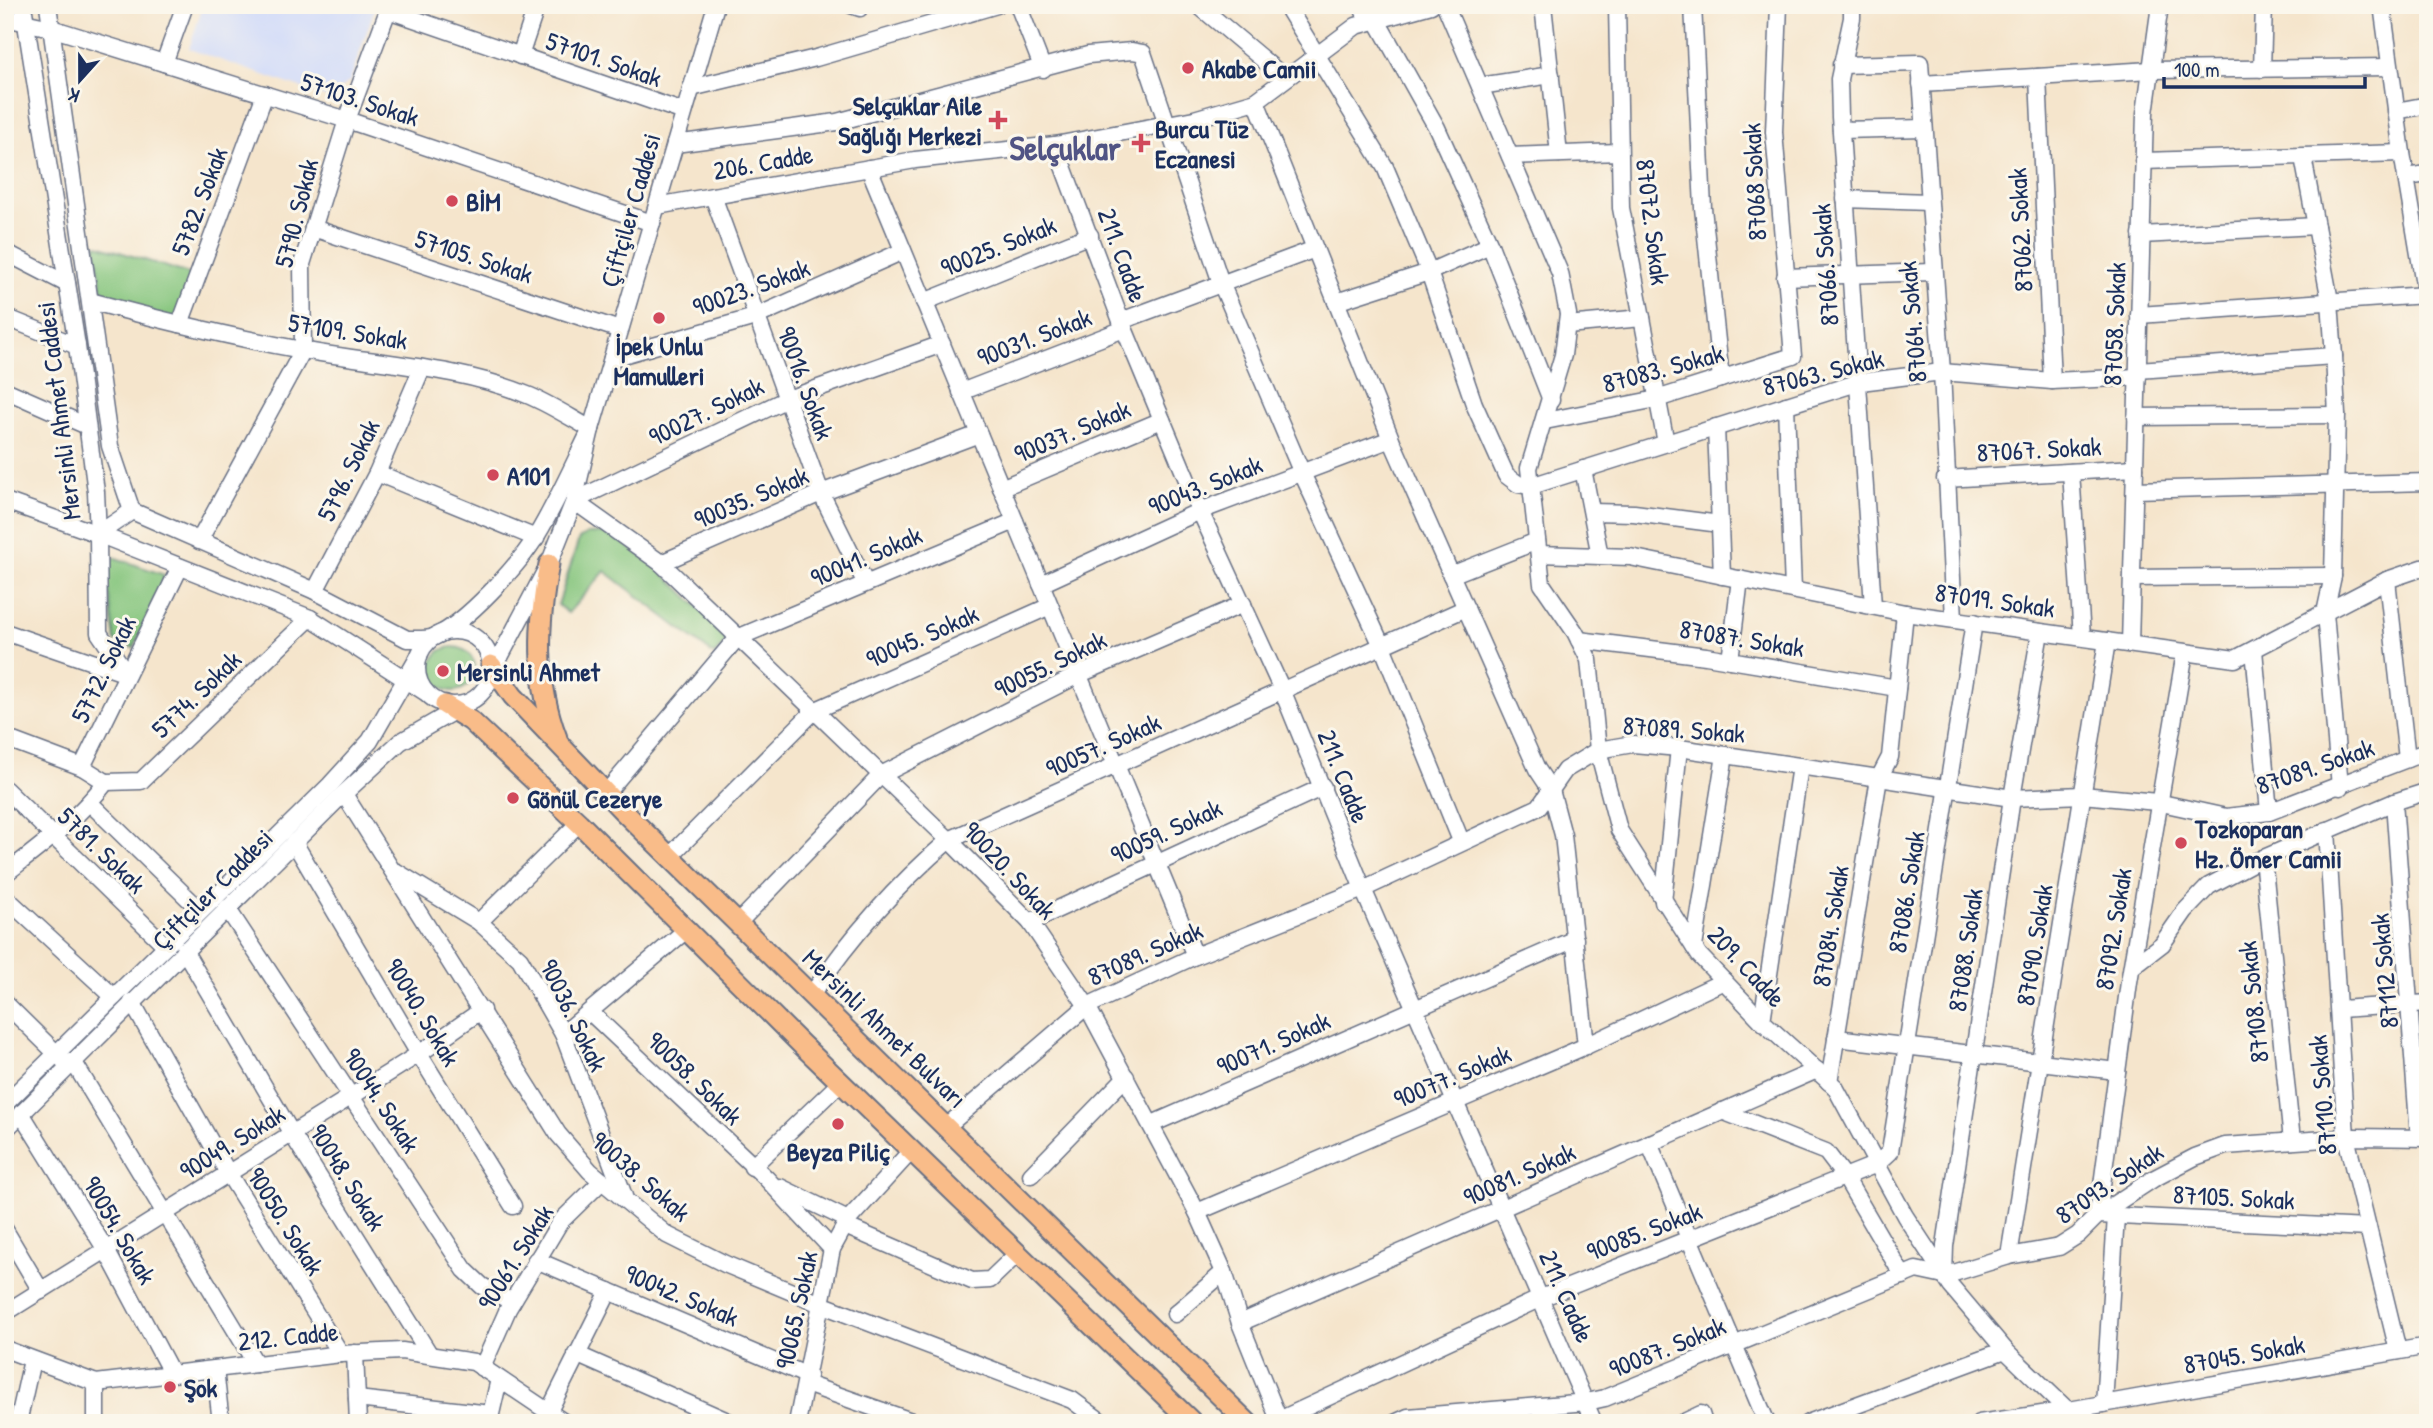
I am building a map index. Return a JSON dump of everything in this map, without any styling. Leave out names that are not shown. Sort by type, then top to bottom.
[{"type":"main road","points":[[549,564],[540,610],[540,648],[545,698],[560,746]]},
{"type":"main road","name":"Mersinli Ahmet Bulvarı","points":[[491,670],[606,793],[1248,1423]]},
{"type":"main road","points":[[456,706],[1194,1423]]},
{"type":"street","name":"Mersinli Ahmet Caddesi","points":[[23,5],[77,346],[96,492],[98,534],[310,618],[425,692]]},
{"type":"street","name":"Mersinli Ahmet Caddesi","points":[[48,5],[110,446],[132,510]]},
{"type":"street","points":[[164,62],[185,5]]},
{"type":"street","points":[[520,56],[537,5]]},
{"type":"street","name":"Çiftçiler Caddesi","points":[[491,670],[549,564],[574,502],[591,429],[716,5]]},
{"type":"street","points":[[691,88],[816,58],[997,5]]},
{"type":"street","points":[[1018,5],[1043,69]]},
{"type":"street","points":[[1198,5],[1285,78]]},
{"type":"street","points":[[1286,5],[1385,167],[1429,272],[1474,404],[1506,475],[1518,484],[1531,485]]},
{"type":"street","points":[[1361,5],[1373,20],[1437,128],[1490,245],[1551,400]]},
{"type":"street","name":"206. Cadde","points":[[657,206],[869,168],[1055,145],[1165,122],[1194,119],[1256,101],[1356,26],[1431,5]]},
{"type":"street","points":[[1445,5],[1560,273],[1568,314],[1567,325],[1545,421]]},
{"type":"street","points":[[1543,5],[1559,155]]},
{"type":"street","name":"87072. Sokak","points":[[1617,5],[1621,208],[1666,443]]},
{"type":"street","points":[[1693,5],[1702,197],[1721,379]]},
{"type":"street","name":"87068 Sokak","points":[[1779,5],[1774,132],[1793,356]]},
{"type":"street","name":"87066. Sokak","points":[[1852,5],[1852,18],[1841,65],[1841,130],[1873,606]]},
{"type":"street","name":"87058. Sokak","points":[[2130,644],[2145,113],[2160,5]]},
{"type":"street","points":[[2262,69],[2264,5]]},
{"type":"street","points":[[2139,315],[2330,301],[2427,302],[2424,260],[2402,153],[2382,5]]},
{"type":"street","name":"57101. Sokak","points":[[389,7],[520,56],[684,112]]},
{"type":"street","name":"5790. Sokak","points":[[199,541],[303,350],[303,264],[347,120],[389,7]]},
{"type":"street","name":"57103. Sokak","points":[[5,18],[51,28],[265,94],[652,223]]},
{"type":"street","points":[[675,144],[837,122],[1088,55],[1132,51],[1143,53],[1221,283],[1302,472],[1382,646],[1461,841]]},
{"type":"street","name":"87064. Sokak","points":[[1841,65],[1920,63],[1942,372],[1945,479],[1954,619]]},
{"type":"street","points":[[1921,84],[2151,69],[2389,67]]},
{"type":"street","points":[[1479,86],[1550,75]]},
{"type":"street","name":"87062. Sokak","points":[[2038,77],[2052,381]]},
{"type":"street","name":"5782. Sokak","points":[[180,324],[265,94]]},
{"type":"street","points":[[1256,101],[1391,439],[1537,769],[1551,790],[1563,835],[1586,1046]]},
{"type":"street","points":[[2396,111],[2428,105]]},
{"type":"street","points":[[1841,130],[1924,128]]},
{"type":"street","name":"211. Cadde","points":[[1055,145],[1123,325],[1200,511],[1283,692],[1413,1007],[1594,1423]]},
{"type":"street","points":[[1510,156],[1619,152]]},
{"type":"street","points":[[2143,161],[2402,153]]},
{"type":"street","points":[[2302,158],[2330,301],[2334,356],[2337,415],[2333,576],[2326,613],[2340,787]]},
{"type":"street","points":[[869,168],[1195,956]]},
{"type":"street","points":[[2406,177],[2428,174]]},
{"type":"street","name":"90016. Sokak","points":[[713,196],[821,493],[865,582]]},
{"type":"street","points":[[1845,199],[1928,202]]},
{"type":"street","points":[[2141,235],[2316,226]]},
{"type":"street","name":"57105. Sokak","points":[[313,228],[620,330]]},
{"type":"street","name":"90025. Sokak","points":[[924,302],[1090,235]]},
{"type":"street","points":[[1336,302],[1429,272],[1490,245]]},
{"type":"street","name":"90031. Sokak","points":[[961,392],[1221,283],[1315,249]]},
{"type":"street","name":"90023. Sokak","points":[[612,358],[755,317],[903,251]]},
{"type":"street","points":[[5,252],[67,284]]},
{"type":"street","points":[[1785,277],[1933,272]]},
{"type":"street","name":"57109. Sokak","points":[[90,301],[180,324],[303,350],[491,383],[531,397],[591,429]]},
{"type":"street","points":[[5,317],[77,346]]},
{"type":"street","points":[[1567,325],[1642,318]]},
{"type":"street","name":"90027. Sokak","points":[[574,502],[785,400],[942,344]]},
{"type":"street","name":"87083. Sokak","points":[[1545,421],[1657,399],[1793,356]]},
{"type":"street","name":"87063. Sokak","points":[[1531,485],[1860,382],[1942,372],[2052,381],[2334,356]]},
{"type":"street","name":"5796. Sokak","points":[[314,591],[377,473],[422,369]]},
{"type":"street","points":[[5,390],[87,426]]},
{"type":"street","points":[[1786,405],[1793,590]]},
{"type":"street","points":[[2136,417],[2337,415]]},
{"type":"street","name":"90037. Sokak","points":[[1001,488],[1162,420]]},
{"type":"street","name":"209. Cadde","points":[[1545,421],[1529,468],[1542,584],[1580,640],[1589,660],[1598,750],[1619,830],[1694,947],[1762,1021],[1823,1076],[1944,1276],[2005,1350],[2081,1423]]},
{"type":"street","points":[[1716,427],[1722,576]]},
{"type":"street","name":"Çiftçiler Caddesi","points":[[434,636],[495,587],[536,538],[591,429]]},
{"type":"street","name":"90035. Sokak","points":[[661,563],[821,493],[979,434]]},
{"type":"street","name":"90043. Sokak","points":[[1041,584],[1200,511],[1391,439]]},
{"type":"street","name":"87067. Sokak","points":[[1945,479],[2135,468]]},
{"type":"street","points":[[1583,469],[1600,556]]},
{"type":"street","points":[[2071,472],[2082,637]]},
{"type":"street","points":[[377,473],[536,538]]},
{"type":"street","points":[[2134,490],[2428,482]]},
{"type":"street","points":[[5,501],[98,534]]},
{"type":"street","name":"90020. Sokak","points":[[574,502],[661,563],[949,840],[1030,922],[1087,1006],[1198,1212],[1224,1272],[1240,1323],[1279,1420]]},
{"type":"street","points":[[98,534],[132,510],[314,591],[407,639],[446,632],[471,635],[481,643],[491,670],[486,687],[456,706],[425,692],[416,668],[419,656],[434,636]]},
{"type":"street","points":[[1591,512],[1634,513],[1720,524]]},
{"type":"street","name":"90041. Sokak","points":[[737,638],[1015,521]]},
{"type":"street","points":[[98,534],[99,633],[127,674]]},
{"type":"street","points":[[1451,575],[1538,548]]},
{"type":"street","name":"87019. Sokak","points":[[1538,548],[1630,557],[1905,613],[2235,659],[2387,580],[2428,566]]},
{"type":"street","name":"5772. Sokak","points":[[82,767],[180,566]]},
{"type":"street","points":[[2132,578],[2333,576]]},
{"type":"street","points":[[1730,660],[1740,579]]},
{"type":"street","points":[[2387,580],[2407,760]]},
{"type":"street","name":"90055. Sokak","points":[[739,922],[881,775],[1078,675],[1243,604]]},
{"type":"street","name":"90045. Sokak","points":[[814,711],[1050,606]]},
{"type":"street","name":"90057. Sokak","points":[[812,994],[830,968],[920,865],[949,840],[1465,608]]},
{"type":"street","points":[[1879,778],[1890,757],[1905,613]]},
{"type":"street","name":"5774. Sokak","points":[[106,782],[141,781],[310,618]]},
{"type":"street","name":"87086. Sokak","points":[[1877,1164],[1891,1152],[1974,622]]},
{"type":"street","points":[[5,632],[127,674]]},
{"type":"street","name":"87088. Sokak","points":[[1944,1276],[1945,1246],[2012,798],[2040,632]]},
{"type":"street","points":[[606,793],[737,638]]},
{"type":"street","name":"87087. Sokak","points":[[1580,640],[1730,660],[1897,688]]},
{"type":"street","name":"87090. Sokak","points":[[2009,1256],[2107,641]]},
{"type":"street","points":[[2254,650],[2269,812]]},
{"type":"street","name":"87092. Sokak","points":[[2098,1215],[2157,802],[2185,652]]},
{"type":"street","name":"Çiftçiler Caddesi","points":[[5,1104],[330,785],[370,741],[419,656]]},
{"type":"street","name":"Çiftçiler Caddesi","points":[[11,1120],[344,794],[400,742],[456,706]]},
{"type":"street","points":[[670,856],[814,711]]},
{"type":"street","points":[[5,738],[82,767],[106,782],[90,803],[53,837],[5,874]]},
{"type":"street","name":"87089. Sokak","points":[[947,1126],[1087,1006],[1195,956],[1363,889],[1461,841],[1539,807],[1565,770],[1598,750],[1633,744],[1679,748],[2012,798],[2082,795],[2157,802],[2227,817],[2269,812],[2428,751]]},
{"type":"street","points":[[1663,902],[1679,748]]},
{"type":"street","points":[[1694,947],[1725,755]]},
{"type":"street","points":[[1762,1021],[1800,766]]},
{"type":"street","name":"87084. Sokak","points":[[1823,1076],[1836,1038],[1879,778]]},
{"type":"street","name":"90059. Sokak","points":[[1030,922],[1323,787]]},
{"type":"street","name":"5781. Sokak","points":[[5,789],[166,946]]},
{"type":"street","points":[[2132,967],[2162,944],[2185,911],[2209,886],[2263,858],[2327,830],[2428,791]]},
{"type":"street","name":"90038. Sokak","points":[[344,794],[558,1134],[602,1181],[667,1235],[725,1264],[823,1305],[1072,1400],[1099,1422]]},
{"type":"street","name":"87112 Sokak","points":[[2394,802],[2420,1004],[2424,1138]]},
{"type":"street","points":[[90,803],[201,911]]},
{"type":"street","points":[[479,922],[579,823]]},
{"type":"street","name":"87110. Sokak","points":[[2327,830],[2346,1137],[2398,1351]]},
{"type":"street","name":"90040. Sokak","points":[[294,842],[419,1054],[513,1206]]},
{"type":"street","name":"87108. Sokak","points":[[2263,858],[2292,1141]]},
{"type":"street","name":"90036. Sokak","points":[[392,869],[479,922],[520,958],[563,1034],[625,1199]]},
{"type":"street","points":[[5,897],[114,997]]},
{"type":"street","name":"90044. Sokak","points":[[227,908],[465,1270],[482,1286],[512,1301]]},
{"type":"street","points":[[563,1034],[685,931]]},
{"type":"street","name":"90071. Sokak","points":[[1152,1124],[1413,1007],[1575,939]]},
{"type":"street","name":"90048. Sokak","points":[[184,950],[292,1134],[430,1355]]},
{"type":"street","name":"90077. Sokak","points":[[1198,1212],[1586,1046],[1724,981]]},
{"type":"street","name":"90050. Sokak","points":[[132,1002],[228,1173],[348,1354]]},
{"type":"street","points":[[5,1003],[56,1054],[70,1063],[166,1212],[256,1364]]},
{"type":"street","points":[[2340,1009],[2420,1004]]},
{"type":"street","name":"90049. Sokak","points":[[5,1313],[419,1054],[482,1010]]},
{"type":"street","name":"90058. Sokak","points":[[590,1012],[766,1178],[846,1223],[972,1281],[990,1280],[1018,1253]]},
{"type":"street","points":[[1836,1038],[2117,1071]]},
{"type":"street","name":"90081. Sokak","points":[[1240,1323],[1722,1111],[1823,1076]]},
{"type":"street","points":[[1031,1175],[1126,1077]]},
{"type":"street","points":[[752,1167],[841,1082]]},
{"type":"street","points":[[1722,1111],[1826,1152],[1845,1177],[1903,1276]]},
{"type":"street","name":"90054. Sokak","points":[[11,1120],[106,1250],[172,1374]]},
{"type":"street","name":"87093. Sokak","points":[[1944,1276],[2009,1256],[2059,1247],[2078,1235],[2098,1215],[2153,1179],[2195,1157],[2225,1146],[2346,1137],[2424,1138]]},
{"type":"street","points":[[1649,1143],[1737,1346],[1767,1423]]},
{"type":"street","name":"90065. Sokak","points":[[797,1423],[823,1305],[832,1249],[846,1223],[912,1150]]},
{"type":"street","name":"90085. Sokak","points":[[1279,1420],[1541,1297],[1877,1164]]},
{"type":"street","name":"90058. Sokak","points":[[766,1178],[832,1249]]},
{"type":"street","name":"90061. Sokak","points":[[482,1368],[512,1301],[560,1222],[602,1181]]},
{"type":"street","name":"87105. Sokak","points":[[2098,1215],[2368,1228]]},
{"type":"street","points":[[2104,1404],[2116,1216]]},
{"type":"street","points":[[5,1230],[41,1290]]},
{"type":"street","name":"90042. Sokak","points":[[536,1260],[807,1380],[917,1423]]},
{"type":"street","name":"90087. Sokak","points":[[1395,1423],[1408,1417],[1587,1402],[1737,1346],[1916,1270],[1944,1276]]},
{"type":"street","points":[[1175,1314],[1224,1272]]},
{"type":"street","points":[[548,1413],[609,1291]]},
{"type":"street","name":"87045. Sokak","points":[[1979,1423],[2104,1404],[2428,1346]]},
{"type":"street","name":"212. Cadde","points":[[5,1349],[96,1383],[348,1354],[402,1351],[474,1362],[565,1423]]},
{"type":"street","points":[[1808,1423],[2005,1350]]},
{"type":"street","points":[[348,1354],[357,1399],[358,1423]]},
{"type":"street","points":[[576,1354],[732,1423]]},
{"type":"street","points":[[18,1423],[32,1360]]},
{"type":"street","points":[[215,1369],[221,1423]]},
{"type":"street","points":[[357,1399],[491,1414],[499,1379]]},
{"type":"street","points":[[96,1383],[96,1423]]},
{"type":"street","points":[[1682,1423],[1702,1414],[1704,1423]]},
{"type":"shaded area","points":[[203,5],[376,5],[350,81],[329,98],[189,49]]},
{"type":"green space","points":[[95,244],[195,276],[178,323],[103,297]]},
{"type":"green space","points":[[609,533],[657,567],[730,638],[714,655],[605,571],[568,613],[558,605],[579,539],[587,534]]},
{"type":"green space","points":[[107,555],[165,575],[134,648],[115,641],[104,560]]},
{"type":"green space","points":[[453,647],[462,648],[469,653],[474,660],[474,678],[469,685],[462,690],[453,691],[444,690],[437,685],[432,678],[431,669],[432,660],[437,653],[444,648]]},
{"type":"place","name":"Akabe Camii","points":[[1188,68]]},
{"type":"place","name":"Selçuklar Aile Sağlığı Merkezi","points":[[998,120]]},
{"type":"place","name":"Burcu Tüz Eczanesi","points":[[1141,143]]},
{"type":"place","name":"BİM","points":[[452,201]]},
{"type":"place","name":"İpek Unlu Mamulleri","points":[[659,318]]},
{"type":"place","name":"A101","points":[[493,475]]},
{"type":"place","name":"Mersinli Ahmet","points":[[443,671]]},
{"type":"place","name":"Gönül Cezerye","points":[[513,798]]},
{"type":"place","name":"Tozkoparan Hz. Ömer Camii","points":[[2181,843]]},
{"type":"place","name":"Beyza Piliç","points":[[838,1124]]},
{"type":"place","name":"Şok","points":[[170,1387]]},
{"type":"district","name":"Selçuklar","points":[[1065,148]]}]
